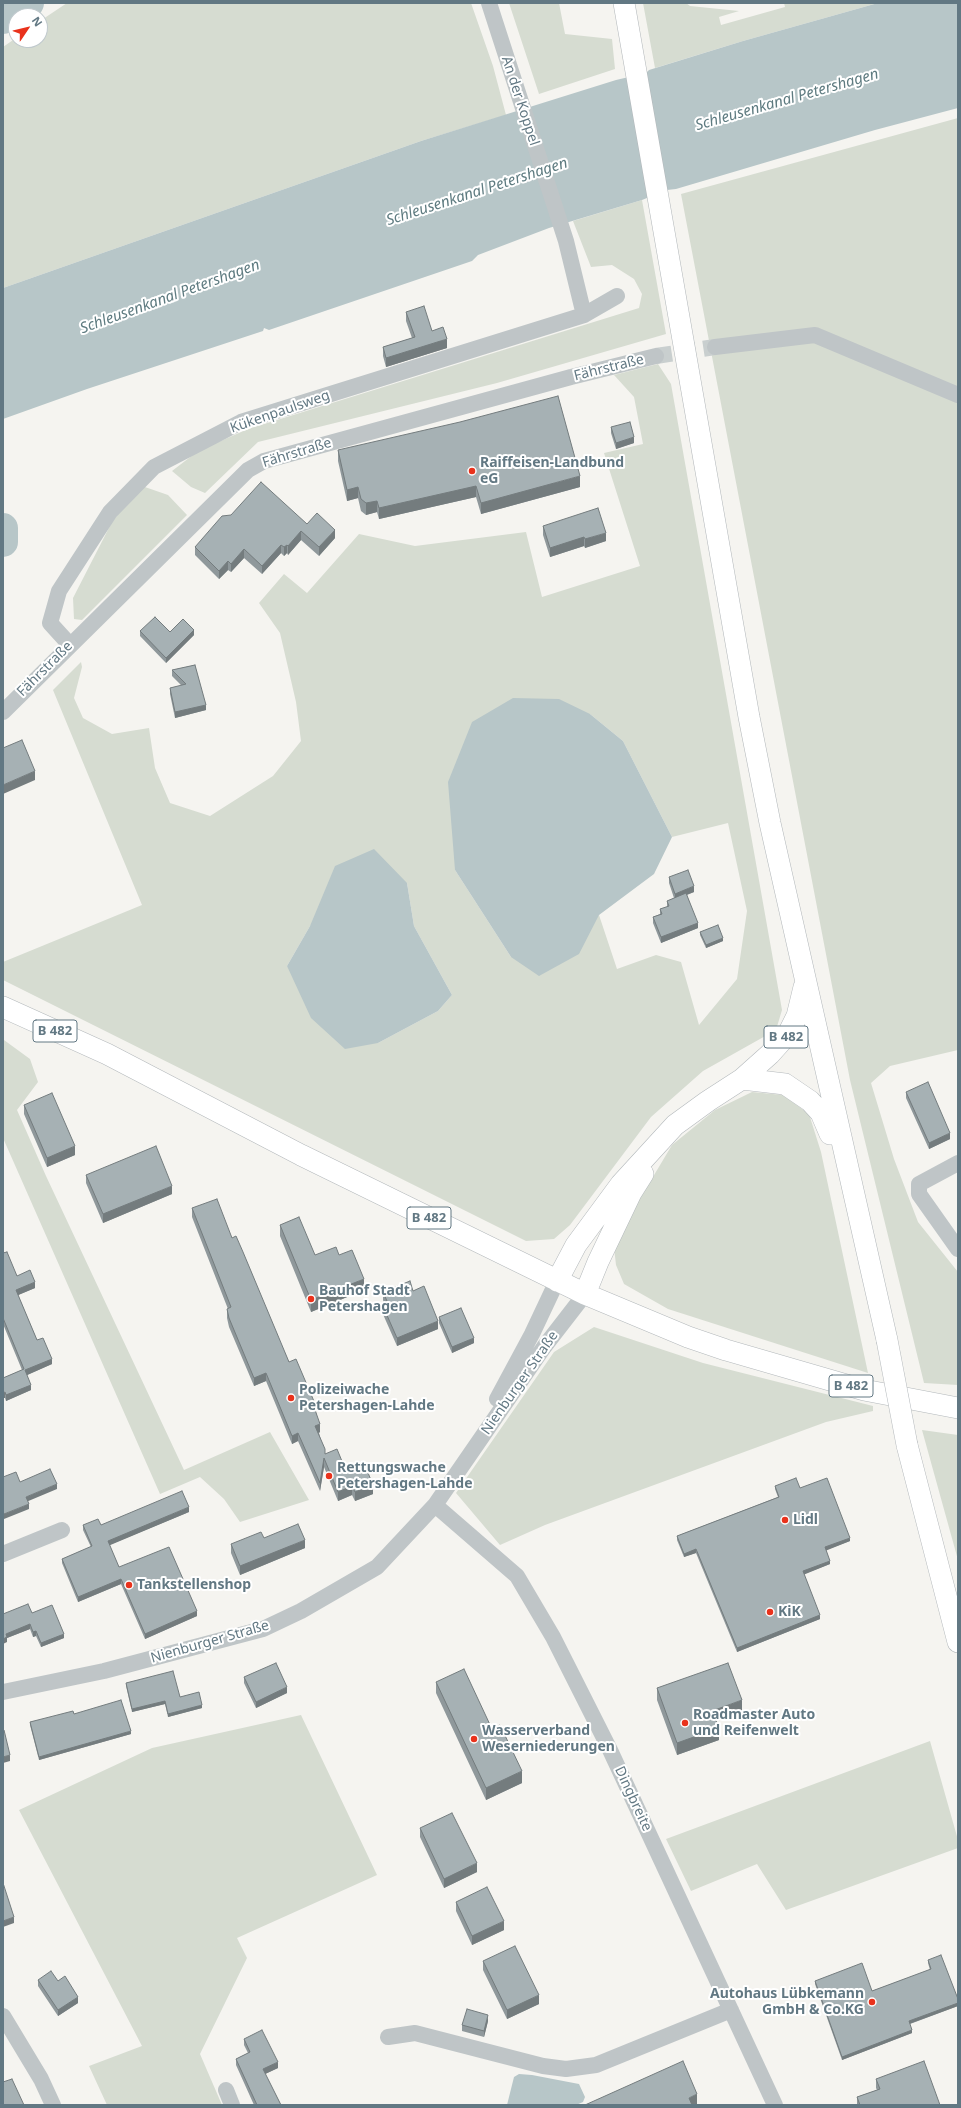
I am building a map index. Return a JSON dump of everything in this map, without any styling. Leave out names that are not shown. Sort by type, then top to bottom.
[{"type":"main road","points":[[625,7],[749,717],[770,823],[852,1192],[887,1340],[907,1445],[958,1642]]},
{"type":"main road","name":"B 482","points":[[585,1294],[598,1262],[631,1193],[675,1125],[708,1100],[742,1079],[770,1054],[788,1034],[797,1016],[805,980]]},
{"type":"main road","name":"B 482","points":[[3,1008],[107,1054],[301,1155],[585,1294],[688,1337],[726,1350],[864,1390],[944,1407],[958,1408]]},
{"type":"main road","points":[[742,1079],[784,1084],[810,1101],[822,1113],[852,1192]]},
{"type":"main road","points":[[557,1281],[576,1245],[620,1184],[675,1125]]},
{"type":"street","name":"An der Koppel","points":[[489,3],[518,97],[566,241],[584,315]]},
{"type":"street","name":"Kükenpaulsweg","points":[[70,645],[50,623],[59,591],[110,512],[154,466],[241,422],[584,315],[617,296]]},
{"type":"street","points":[[715,347],[815,335],[958,395]]},
{"type":"street","name":"Fährstraße","points":[[3,712],[248,470],[264,461],[571,377],[656,356]]},
{"type":"street","points":[[958,1163],[919,1184],[919,1194],[958,1249]]},
{"type":"street","name":"Nienburger Straße","points":[[458,1473],[532,1334],[557,1281]]},
{"type":"street","name":"Nienburger Straße","points":[[3,1692],[104,1671],[263,1630],[301,1611],[377,1567],[435,1505],[544,1347],[585,1294]]},
{"type":"street","name":"Dingbreite","points":[[435,1505],[517,1576],[537,1610],[610,1750],[775,2105]]},
{"type":"street","points":[[3,1554],[62,1530]]},
{"type":"street","points":[[388,2037],[415,2034],[543,2066],[566,2069],[596,2065],[731,2010]]},
{"type":"street","points":[[5,2023],[41,2079],[53,2105]]},
{"type":"street","points":[[226,2090],[232,2105]]},
{"type":"shaded area","points":[[67,3],[471,3],[493,66],[506,115],[421,141],[3,288],[3,47],[8,44],[8,48],[48,48],[48,16]]},
{"type":"shaded area","points":[[509,3],[559,3],[565,34],[612,39],[615,69],[539,94]]},
{"type":"shaded area","points":[[643,3],[686,3],[690,6],[739,11],[719,17],[721,25],[785,7],[784,3],[878,3],[743,41],[655,68]]},
{"type":"shaded area","points":[[958,118],[958,1050],[890,1066],[871,1083],[894,1159],[918,1222],[958,1272],[958,1385],[924,1383],[850,1080],[681,194]]},
{"type":"shaded area","points":[[642,200],[666,334],[497,383],[258,442],[205,493],[191,487],[172,471],[198,451],[248,429],[639,308],[642,294],[634,279],[612,265],[591,267],[573,221]]},
{"type":"shaded area","points":[[658,364],[671,384],[782,1010],[776,1030],[703,1071],[651,1117],[570,1225],[554,1239],[526,1241],[3,980],[3,962],[142,905],[53,690],[81,662],[82,667],[74,698],[83,718],[112,734],[149,728],[155,768],[170,803],[210,816],[273,776],[301,741],[296,702],[280,633],[259,603],[284,574],[307,593],[359,534],[415,546],[526,532],[542,597],[640,566],[604,453],[643,444],[634,397],[614,375]],"holes":[[[590,714],[623,741],[672,837],[728,823],[747,911],[737,979],[699,1025],[681,962],[656,955],[617,969],[599,915],[511,957],[455,870]],[[407,883],[414,926],[452,995],[438,1011],[378,1043],[287,966],[310,926]]]},
{"type":"shaded area","points":[[142,486],[168,495],[187,515],[82,620],[74,619],[73,598],[113,520]]},
{"type":"shaded area","points":[[3,1037],[4,1040],[30,1059],[38,1082],[17,1110],[46,1176],[184,1470],[270,1432],[309,1500],[240,1522],[224,1499],[200,1477],[160,1494],[3,1138]]},
{"type":"shaded area","points":[[752,1092],[783,1095],[809,1114],[821,1152],[868,1373],[668,1309],[624,1284],[616,1265],[614,1247],[623,1227],[672,1145],[715,1110]]},
{"type":"shaded area","points":[[594,1327],[703,1363],[873,1406],[873,1411],[826,1422],[545,1525],[500,1545],[456,1493],[554,1352]]},
{"type":"shaded area","points":[[922,1430],[958,1435],[958,1560]]},
{"type":"shaded area","points":[[301,1715],[377,1875],[237,1938],[247,1958],[200,2054],[222,2105],[107,2105],[89,2066],[142,2046],[19,1810],[152,1748]]},
{"type":"shaded area","points":[[930,1741],[958,1840],[958,1848],[786,1910],[757,1864],[691,1891],[666,1839]]},
{"type":"water","name":"Schleusenkanal Petershagen","points":[[878,3],[958,3],[958,108],[875,130],[676,189],[667,190],[642,200],[549,228],[478,255],[472,261],[269,330],[264,328],[263,331],[87,389],[3,419],[3,288],[421,141],[616,80],[646,73],[649,70],[743,41]]},
{"type":"water","points":[[513,698],[559,699],[590,714],[623,741],[672,837],[654,874],[599,915],[579,954],[539,976],[511,957],[455,870],[448,782],[472,722]]},
{"type":"water","points":[[374,849],[407,883],[414,926],[452,995],[438,1011],[378,1043],[345,1049],[311,1018],[287,966],[310,926],[335,866]]},
{"type":"water","points":[[519,2074],[579,2084],[585,2097],[583,2102],[576,2105],[507,2105],[514,2077]]},
{"type":"building","points":[[424,306],[432,331],[443,327],[447,339],[386,358],[383,347],[415,337],[406,312]]},
{"type":"building","name":"Raiffeisen-Landbund eG","points":[[558,396],[580,476],[481,503],[476,486],[379,508],[377,501],[366,503],[361,499],[358,487],[347,490],[338,450],[460,422]]},
{"type":"building","points":[[630,422],[634,437],[616,443],[611,427]]},
{"type":"building","points":[[261,482],[307,524],[317,513],[335,530],[319,547],[301,531],[288,546],[287,545],[284,547],[281,545],[262,566],[244,549],[231,564],[228,561],[219,571],[195,547],[222,516],[231,515]]},
{"type":"building","points":[[598,508],[606,533],[585,539],[584,537],[550,548],[543,526]]},
{"type":"building","points":[[155,617],[170,632],[183,619],[194,630],[166,658],[140,631]]},
{"type":"building","points":[[195,665],[206,705],[175,712],[170,688],[186,684],[172,670]]},
{"type":"building","points":[[22,740],[35,771],[3,785],[3,748]]},
{"type":"building","points":[[688,870],[694,886],[675,894],[669,877]]},
{"type":"building","points":[[686,893],[698,923],[661,937],[653,917],[662,914],[660,909],[669,906],[667,901]]},
{"type":"building","points":[[718,925],[723,938],[706,945],[700,932]]},
{"type":"building","points":[[928,1082],[950,1133],[929,1143],[906,1092]]},
{"type":"building","points":[[52,1093],[75,1146],[47,1158],[24,1105]]},
{"type":"building","points":[[156,1146],[172,1186],[103,1214],[86,1175]]},
{"type":"building","points":[[217,1199],[232,1238],[236,1236],[289,1362],[296,1359],[316,1406],[314,1407],[320,1424],[315,1426],[325,1449],[325,1454],[337,1449],[346,1471],[364,1463],[373,1485],[355,1492],[352,1486],[338,1492],[324,1458],[320,1483],[298,1433],[292,1436],[266,1373],[254,1378],[229,1318],[227,1309],[231,1307],[192,1208]]},
{"type":"building","points":[[299,1217],[315,1255],[336,1247],[339,1255],[352,1250],[364,1279],[311,1300],[280,1225]]},
{"type":"building","points":[[7,1252],[17,1276],[30,1270],[35,1282],[16,1290],[37,1340],[43,1338],[52,1359],[25,1370],[31,1385],[6,1395],[5,1392],[3,1393],[3,1378],[24,1369],[3,1318],[3,1253]]},
{"type":"building","points":[[410,1281],[413,1291],[424,1286],[438,1321],[397,1338],[382,1304],[387,1301],[383,1292]]},
{"type":"building","points":[[461,1308],[474,1338],[452,1347],[439,1317]]},
{"type":"building","points":[[50,1469],[57,1484],[26,1497],[29,1504],[4,1514],[3,1477],[16,1472],[20,1482]]},
{"type":"building","name":"Lidl","points":[[796,1478],[800,1488],[827,1478],[850,1538],[825,1547],[830,1561],[803,1571],[820,1615],[737,1648],[696,1549],[684,1554],[677,1536],[779,1497],[775,1486]]},
{"type":"building","points":[[182,1491],[189,1507],[108,1541],[119,1567],[169,1547],[197,1611],[145,1634],[121,1579],[78,1597],[62,1559],[92,1546],[83,1525],[98,1519],[101,1525]]},
{"type":"building","points":[[298,1524],[305,1540],[240,1566],[231,1544],[261,1532],[264,1538]]},
{"type":"building","points":[[28,1604],[32,1613],[52,1605],[64,1634],[41,1643],[36,1631],[33,1632],[30,1624],[6,1634],[7,1637],[3,1639],[3,1614]]},
{"type":"building","points":[[276,1663],[287,1687],[256,1702],[244,1677]]},
{"type":"building","points":[[728,1663],[742,1700],[712,1711],[719,1728],[677,1743],[657,1688]]},
{"type":"building","name":"Wasserverband Weserniederungen","points":[[464,1669],[492,1729],[500,1725],[522,1771],[486,1788],[436,1682]]},
{"type":"building","points":[[173,1671],[180,1697],[199,1692],[202,1705],[168,1714],[165,1701],[132,1709],[126,1683]]},
{"type":"building","points":[[121,1700],[131,1731],[39,1757],[30,1722],[73,1711],[74,1714]]},
{"type":"building","points":[[3,1730],[10,1755],[3,1757]]},
{"type":"building","points":[[452,1813],[477,1863],[444,1879],[420,1828]]},
{"type":"building","points":[[4,1886],[14,1917],[3,1921],[3,1887]]},
{"type":"building","points":[[487,1887],[504,1921],[472,1936],[456,1902]]},
{"type":"building","points":[[515,1946],[539,1995],[507,2010],[483,1961]]},
{"type":"building","points":[[941,1955],[958,1999],[958,2003],[909,2021],[912,2030],[842,2057],[815,1981],[862,1963],[872,1991],[931,1969],[928,1960]]},
{"type":"building","points":[[51,1971],[58,1981],[65,1976],[78,1997],[58,2010],[38,1980]]},
{"type":"building","points":[[467,2009],[488,2015],[484,2031],[462,2025]]},
{"type":"building","points":[[262,2030],[278,2062],[263,2069],[281,2105],[257,2105],[236,2059],[250,2052],[244,2039]]},
{"type":"building","points":[[683,2061],[697,2094],[689,2098],[692,2105],[585,2105]]},
{"type":"building","points":[[924,2061],[940,2105],[860,2105],[857,2097],[880,2089],[876,2079]]},
{"type":"building","points":[[12,2079],[24,2105],[3,2105],[3,2082]]},
{"type":"waterway","points":[[3,19],[29,3]]},
{"type":"waterway","points":[[3,528],[3,542]]},
{"type":"tunnel","points":[[656,356],[715,347]]},
{"type":"place","name":"Raiffeisen-Landbund eG","points":[[472,471]]},
{"type":"place","name":"Bauhof Stadt Petershagen","points":[[311,1299]]},
{"type":"place","name":"Polizeiwache Petershagen-Lahde","points":[[291,1398]]},
{"type":"place","name":"Rettungswache Petershagen-Lahde","points":[[329,1476]]},
{"type":"place","name":"Lidl","points":[[785,1520]]},
{"type":"place","name":"Tankstellenshop","points":[[129,1585]]},
{"type":"place","name":"KiK","points":[[770,1612]]},
{"type":"place","name":"Roadmaster Auto und Reifenwelt","points":[[685,1723]]},
{"type":"place","name":"Wasserverband Weserniederungen","points":[[474,1739]]},
{"type":"place","name":"Autohaus Lübkemann GmbH & Co.KG","points":[[872,2002]]}]
